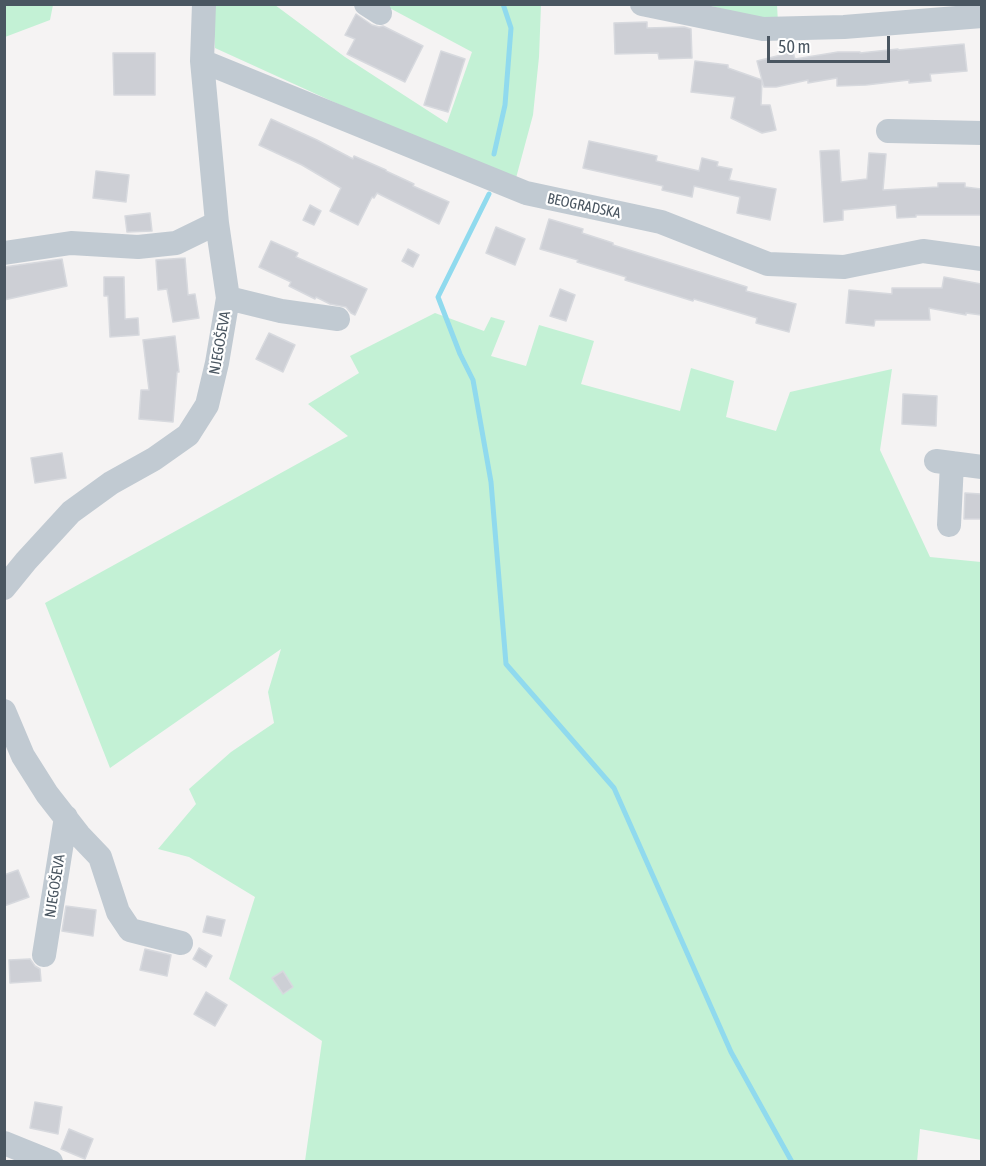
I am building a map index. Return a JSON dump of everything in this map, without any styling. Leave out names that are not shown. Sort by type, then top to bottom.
[{"type":"street","name":"NJEGOŠEVA","points":[[4,588],[71,512],[111,483],[154,459],[188,435],[207,405],[228,298],[217,223],[202,61],[204,4]]},
{"type":"street","points":[[642,4],[764,29],[844,27],[981,15]]},
{"type":"street","name":"BEOGRADSKA","points":[[202,61],[526,193],[661,222],[768,264],[844,267],[923,251],[981,260]]},
{"type":"street","points":[[888,131],[981,133]]},
{"type":"street","points":[[7,251],[71,243],[138,247],[176,243],[217,223]]},
{"type":"street","points":[[228,298],[281,311],[338,320]]},
{"type":"street","points":[[949,525],[944,462],[981,467]]},
{"type":"street","name":"NJEGOŠEVA","points":[[4,711],[23,756],[47,794],[79,835],[100,857],[118,912],[130,930],[181,943]]},
{"type":"street","name":"NJEGOŠEVA","points":[[44,955],[66,817]]},
{"type":"street","points":[[4,1143],[51,1161]]},
{"type":"green space","points":[[5,4],[53,5],[50,20],[5,37]]},
{"type":"green space","points":[[212,5],[275,5],[345,57],[447,123],[472,52],[384,5],[541,5],[533,115],[516,178],[450,155],[215,48]]},
{"type":"green space","points":[[707,5],[777,5],[778,23]]},
{"type":"green space","points":[[435,313],[484,331],[491,317],[505,321],[491,356],[526,366],[539,325],[594,341],[581,384],[680,411],[691,368],[734,381],[726,417],[776,431],[790,392],[892,369],[880,450],[930,557],[981,562],[981,1140],[920,1129],[917,1162],[305,1161],[322,1041],[229,979],[255,897],[189,857],[158,849],[196,804],[189,789],[231,752],[274,723],[268,692],[281,649],[110,768],[45,603],[348,436],[308,404],[359,373],[350,356]]},
{"type":"building","points":[[356,14],[372,25],[383,26],[423,46],[405,82],[347,54],[355,39],[345,35]]},
{"type":"building","points":[[647,22],[647,28],[684,27],[691,29],[692,58],[659,59],[658,53],[615,54],[614,23]]},
{"type":"building","points":[[964,44],[967,71],[930,74],[931,81],[909,83],[909,80],[837,86],[837,78],[764,87],[757,61],[793,52],[795,59],[838,52],[860,53]]},
{"type":"building","points":[[441,51],[465,59],[448,112],[424,105]]},
{"type":"building","points":[[113,53],[155,53],[155,95],[114,95]]},
{"type":"building","points":[[695,61],[728,65],[728,68],[762,80],[761,105],[770,105],[776,130],[762,133],[731,118],[735,97],[691,92]]},
{"type":"building","points":[[271,119],[353,159],[354,156],[386,170],[414,184],[413,186],[449,202],[439,224],[377,193],[374,198],[372,197],[358,225],[330,211],[341,188],[302,165],[259,145]]},
{"type":"building","points":[[589,141],[657,156],[656,161],[699,171],[702,158],[718,162],[717,166],[732,169],[729,180],[776,189],[770,220],[737,213],[740,197],[694,186],[692,197],[662,190],[663,186],[583,168]]},
{"type":"building","points":[[839,150],[841,182],[867,179],[869,153],[886,154],[883,190],[938,187],[938,183],[965,183],[965,187],[981,189],[981,215],[916,215],[916,217],[897,218],[896,205],[843,210],[843,220],[824,222],[820,151]]},
{"type":"building","points":[[96,171],[129,175],[126,202],[93,198]]},
{"type":"building","points":[[310,205],[321,211],[314,225],[303,220]]},
{"type":"building","points":[[150,213],[152,231],[127,232],[125,216]]},
{"type":"building","points":[[549,219],[583,229],[582,233],[613,243],[613,245],[747,287],[746,291],[796,304],[789,332],[756,323],[757,318],[625,280],[626,277],[540,249]]},
{"type":"building","points":[[496,227],[525,239],[515,265],[486,253]]},
{"type":"building","points":[[271,241],[298,253],[296,257],[367,289],[355,315],[346,307],[330,304],[316,297],[315,299],[289,286],[291,282],[259,267]]},
{"type":"building","points":[[408,249],[419,255],[413,267],[402,261]]},
{"type":"building","points":[[185,258],[188,295],[195,294],[199,318],[173,322],[167,289],[158,290],[156,260]]},
{"type":"building","points":[[62,259],[67,286],[4,300],[4,267]]},
{"type":"building","points":[[104,277],[124,277],[125,319],[138,318],[139,335],[110,337],[108,296],[104,296]]},
{"type":"building","points":[[944,277],[981,284],[981,315],[966,313],[966,315],[929,308],[930,320],[875,320],[874,326],[846,323],[849,290],[892,294],[892,288],[942,288]]},
{"type":"building","points":[[560,289],[575,295],[566,321],[550,316]]},
{"type":"building","points":[[269,333],[295,345],[283,372],[256,359]]},
{"type":"building","points":[[175,336],[179,372],[177,372],[173,422],[139,419],[141,390],[149,390],[143,340]]},
{"type":"building","points":[[903,394],[937,396],[936,426],[902,424]]},
{"type":"building","points":[[62,453],[66,478],[35,483],[31,458]]},
{"type":"building","points":[[965,493],[981,494],[981,519],[964,519]]},
{"type":"building","points":[[18,870],[29,897],[4,906],[4,875]]},
{"type":"building","points":[[66,906],[96,910],[93,936],[62,931]]},
{"type":"building","points":[[207,916],[225,920],[221,936],[203,932]]},
{"type":"building","points":[[199,948],[212,956],[206,967],[193,959]]},
{"type":"building","points":[[145,949],[171,955],[167,976],[140,970]]},
{"type":"building","points":[[30,959],[40,969],[41,981],[10,983],[9,960]]},
{"type":"building","points":[[283,971],[293,987],[283,994],[272,978]]},
{"type":"building","points":[[206,992],[227,1005],[215,1026],[194,1014]]},
{"type":"building","points":[[35,1102],[62,1107],[58,1134],[30,1128]]},
{"type":"building","points":[[69,1129],[93,1139],[85,1159],[61,1149]]},
{"type":"waterway","points":[[494,154],[505,105],[511,28],[503,4]]},
{"type":"waterway","points":[[489,194],[438,297],[460,354],[473,380],[491,482],[506,664],[614,788],[731,1052],[792,1162]]}]
